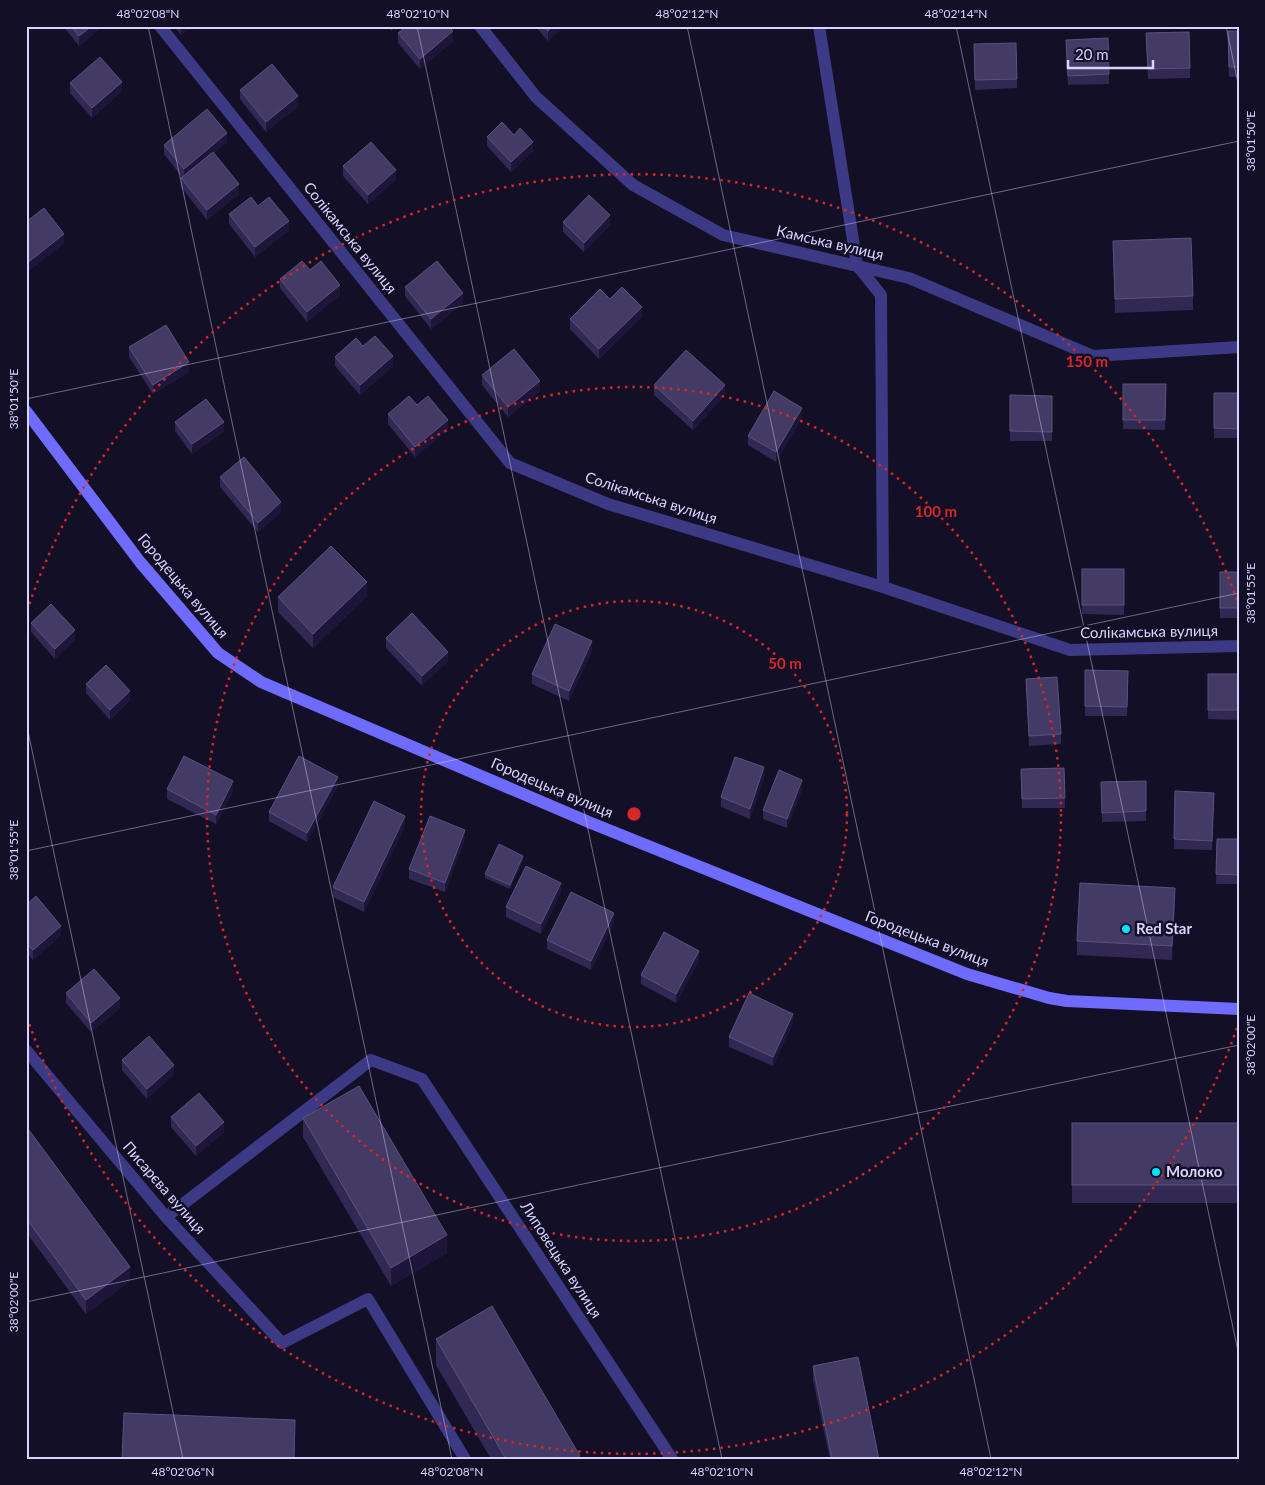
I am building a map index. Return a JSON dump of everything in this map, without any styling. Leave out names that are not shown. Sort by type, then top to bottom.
[{"type":"main road","name":"Городецька вулиця","points":[[26,411],[140,562],[218,653],[261,682],[591,823],[968,974],[1049,998],[1067,1001],[1239,1009]]},
{"type":"street","name":"Солікамська вулиця","points":[[160,26],[510,463],[608,504],[883,588],[1070,650],[1239,646]]},
{"type":"street","name":"Камська вулиця","points":[[480,26],[536,96],[633,185],[723,235],[909,278],[1093,356],[1239,347]]},
{"type":"street","points":[[819,26],[857,266],[881,295],[883,588]]},
{"type":"street","name":"Писарєва вулиця","points":[[26,1050],[166,1217],[282,1343],[368,1299],[465,1459]]},
{"type":"street","name":"Липовецька вулиця","points":[[166,1217],[371,1060],[422,1079],[672,1459]]},
{"type":"building","points":[[71,26],[92,26],[79,36]]},
{"type":"building","points":[[407,26],[448,26],[453,31],[420,59],[398,33]]},
{"type":"building","points":[[543,26],[553,26],[548,31]]},
{"type":"building","points":[[1228,31],[1239,31],[1239,67],[1229,67]]},
{"type":"building","points":[[1189,32],[1190,68],[1148,69],[1146,33]]},
{"type":"building","points":[[1108,38],[1109,74],[1068,76],[1066,40]]},
{"type":"building","points":[[1016,43],[1017,79],[975,80],[974,44]]},
{"type":"building","points":[[100,57],[122,82],[92,108],[70,83]]},
{"type":"building","points":[[272,64],[298,96],[266,122],[240,90]]},
{"type":"building","points":[[207,109],[227,133],[184,169],[164,145]]},
{"type":"building","points":[[502,122],[514,135],[520,128],[533,142],[511,162],[487,137]]},
{"type":"building","points":[[371,142],[396,170],[368,195],[343,166]]},
{"type":"building","points":[[213,152],[239,184],[207,210],[181,178]]},
{"type":"building","points":[[589,195],[610,215],[584,243],[563,222]]},
{"type":"building","points":[[251,197],[258,206],[269,197],[289,221],[255,247],[229,214]]},
{"type":"building","points":[[44,208],[64,234],[26,264],[26,222]]},
{"type":"building","points":[[1191,238],[1193,296],[1115,299],[1113,241]]},
{"type":"building","points":[[302,261],[310,270],[321,261],[340,285],[307,312],[280,279]]},
{"type":"building","points":[[437,261],[463,293],[431,319],[405,287]]},
{"type":"building","points":[[622,287],[642,307],[599,349],[570,319],[600,289],[610,299]]},
{"type":"building","points":[[166,325],[189,362],[153,385],[129,347]]},
{"type":"building","points":[[375,336],[393,356],[360,385],[335,357],[356,338],[363,346]]},
{"type":"building","points":[[514,349],[540,381],[508,407],[482,375]]},
{"type":"building","points":[[686,350],[725,385],[693,421],[654,385]]},
{"type":"building","points":[[1123,384],[1166,384],[1165,420],[1123,420]]},
{"type":"building","points":[[774,391],[802,408],[776,452],[748,436]]},
{"type":"building","points":[[1214,393],[1239,393],[1239,429],[1214,428]]},
{"type":"building","points":[[1010,395],[1052,396],[1052,432],[1010,431]]},
{"type":"building","points":[[409,396],[417,405],[428,396],[448,420],[415,447],[388,414]]},
{"type":"building","points":[[206,399],[224,422],[192,444],[175,422]]},
{"type":"building","points":[[244,457],[281,502],[258,523],[220,477]]},
{"type":"building","points":[[331,546],[367,582],[313,634],[278,597]]},
{"type":"building","points":[[1082,569],[1124,569],[1124,605],[1082,605]]},
{"type":"building","points":[[1220,572],[1239,572],[1239,608],[1220,608]]},
{"type":"building","points":[[51,604],[75,630],[55,649],[31,623]]},
{"type":"building","points":[[412,613],[448,652],[422,676],[386,638]]},
{"type":"building","points":[[555,624],[592,641],[569,691],[532,674]]},
{"type":"building","points":[[106,665],[130,691],[110,710],[86,684]]},
{"type":"building","points":[[1085,670],[1128,671],[1127,707],[1085,706]]},
{"type":"building","points":[[1208,674],[1239,674],[1239,710],[1208,710]]},
{"type":"building","points":[[1057,677],[1061,734],[1029,736],[1026,679]]},
{"type":"building","points":[[184,756],[233,781],[216,815],[167,789]]},
{"type":"building","points":[[299,756],[338,777],[307,833],[269,812]]},
{"type":"building","points":[[735,757],[764,767],[750,809],[721,797]]},
{"type":"building","points":[[1064,768],[1065,798],[1022,799],[1021,769]]},
{"type":"building","points":[[779,770],[802,780],[787,819],[763,810]]},
{"type":"building","points":[[1146,781],[1146,811],[1102,813],[1101,782]]},
{"type":"building","points":[[1175,791],[1214,793],[1212,841],[1174,839]]},
{"type":"building","points":[[374,801],[405,816],[364,902],[333,887]]},
{"type":"building","points":[[430,816],[465,830],[445,883],[409,869]]},
{"type":"building","points":[[1217,839],[1239,839],[1239,875],[1216,874]]},
{"type":"building","points":[[499,844],[523,856],[510,885],[485,874]]},
{"type":"building","points":[[526,866],[561,883],[541,924],[506,907]]},
{"type":"building","name":"Red Star","points":[[1080,883],[1175,888],[1172,946],[1077,941]]},
{"type":"building","points":[[571,892],[614,913],[591,961],[547,940]]},
{"type":"building","points":[[36,896],[61,926],[33,950],[26,943],[26,905]]},
{"type":"building","points":[[664,932],[699,951],[676,994],[641,975]]},
{"type":"building","points":[[94,969],[120,998],[91,1023],[66,993]]},
{"type":"building","points":[[749,993],[793,1014],[773,1057],[729,1037]]},
{"type":"building","points":[[149,1036],[174,1065],[147,1089],[122,1060]]},
{"type":"building","points":[[359,1086],[447,1235],[391,1268],[303,1118]]},
{"type":"building","points":[[199,1093],[224,1122],[196,1146],[171,1117]]},
{"type":"building","name":"Молоко","points":[[1072,1123],[1239,1123],[1239,1185],[1072,1185]]},
{"type":"building","points":[[26,1126],[130,1267],[86,1300],[26,1218]]},
{"type":"building","points":[[492,1306],[580,1456],[574,1459],[506,1459],[436,1339]]},
{"type":"building","points":[[858,1357],[879,1459],[832,1459],[813,1366]]},
{"type":"building","points":[[124,1413],[295,1420],[294,1459],[122,1459]]},
{"type":"place","name":"Red Star","points":[[1126,929]]},
{"type":"place","name":"Молоко","points":[[1156,1172]]}]
